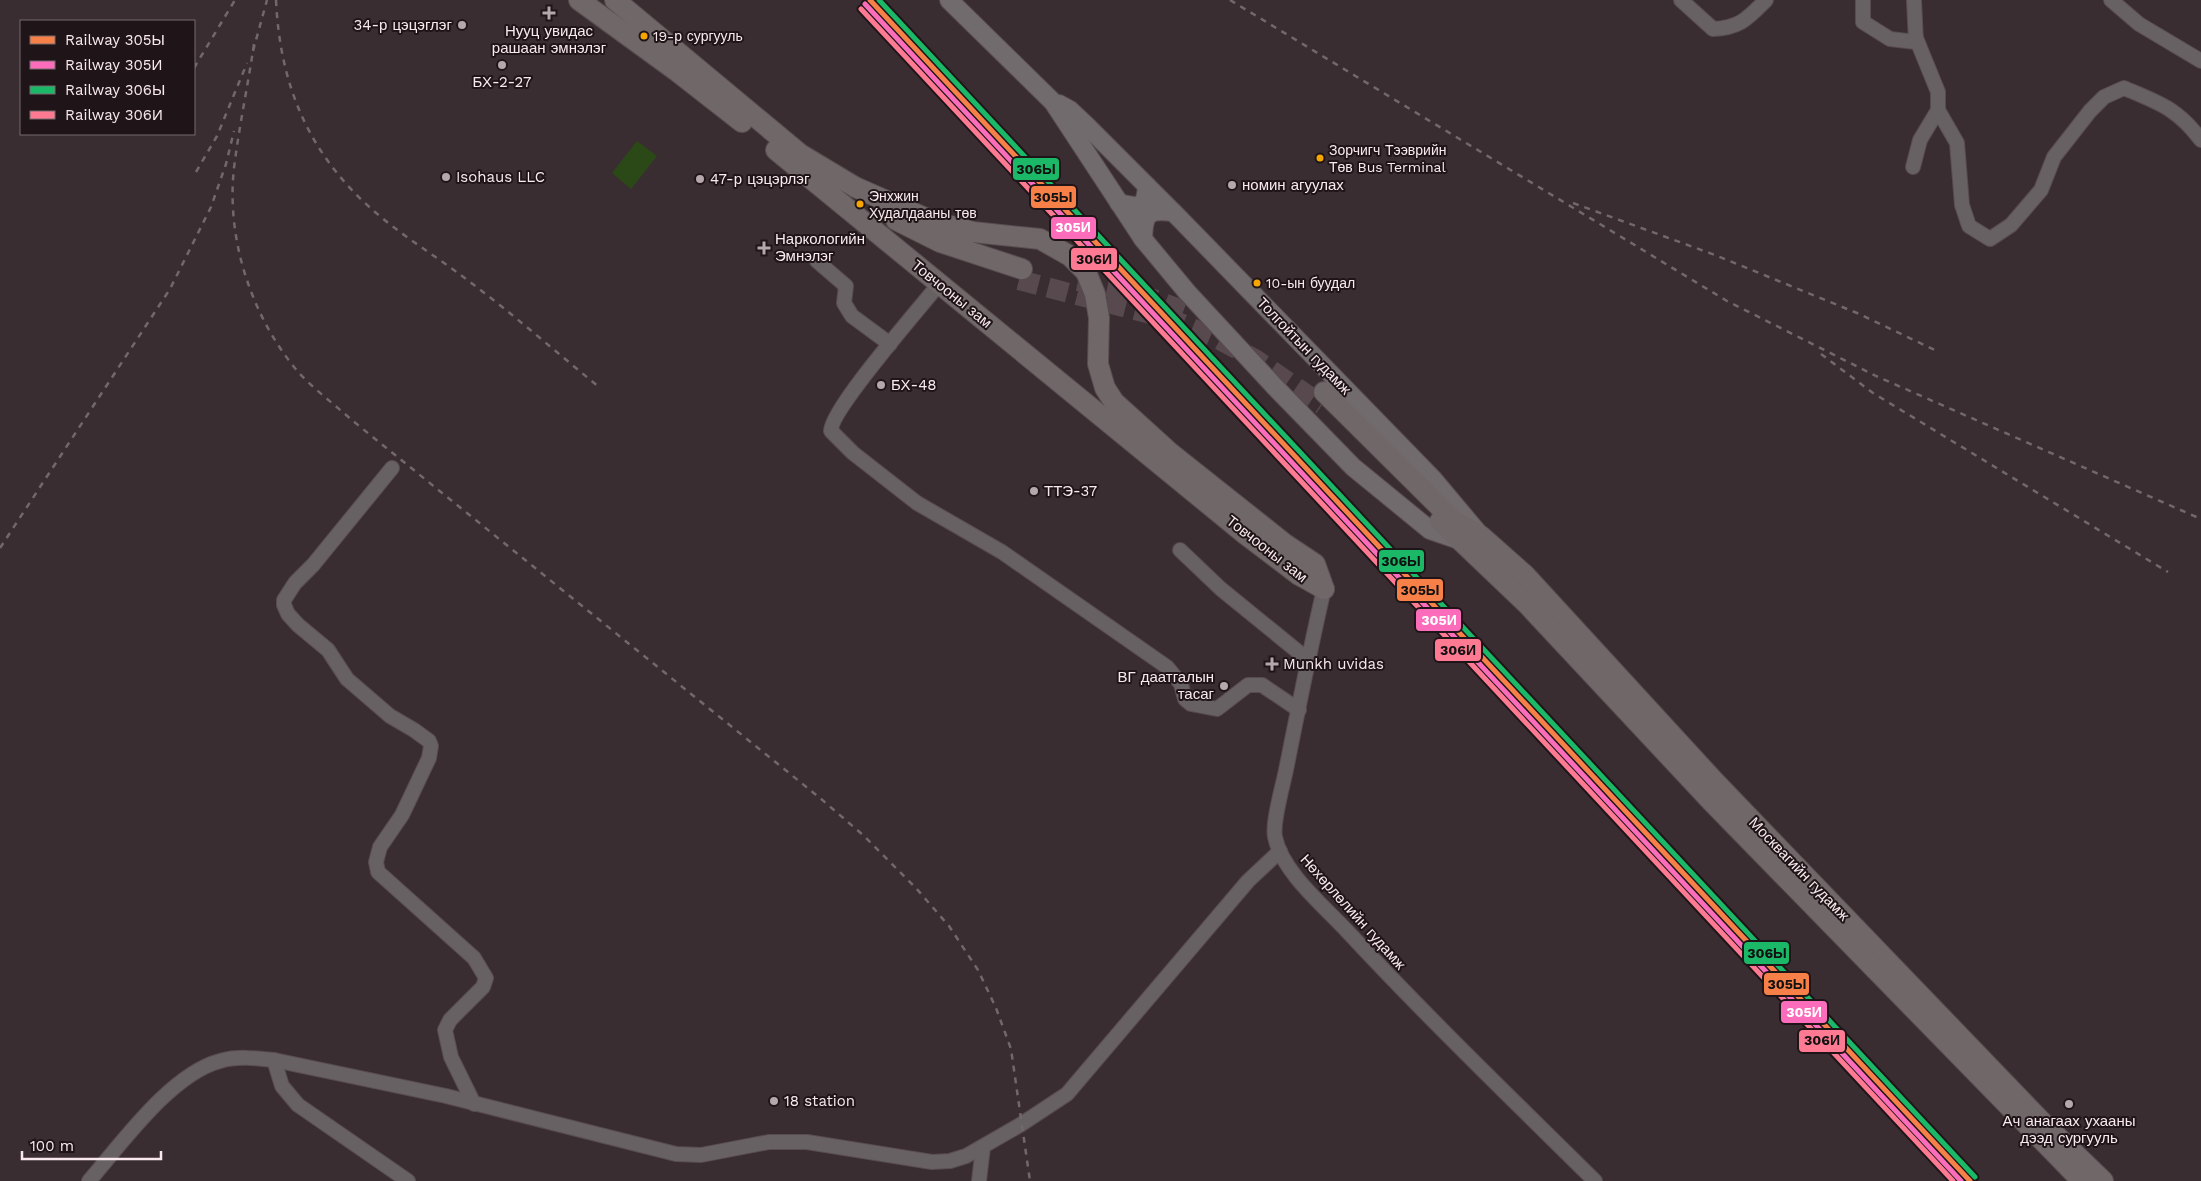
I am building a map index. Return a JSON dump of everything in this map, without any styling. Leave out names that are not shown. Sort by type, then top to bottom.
[{"type":"highway","name":"Товчооны зам","points":[[579,0],[678,72],[750,128],[855,216],[1284,565],[1309,582],[1324,589]]},
{"type":"highway","name":"Товчооны зам","points":[[615,0],[800,154],[855,187],[932,221],[973,232],[1040,239],[1070,256],[1086,272],[1096,294],[1099,318],[1098,364],[1105,388],[1114,402],[1175,456],[1285,544],[1315,564],[1324,589]]},
{"type":"highway","points":[[855,187],[860,196],[876,210],[940,242],[1020,274],[950,259],[869,217],[855,216]]},
{"type":"highway","name":"Москвагийн гудамж","points":[[2082,1181],[1712,802],[1527,604],[1459,540],[1323,398],[1454,521],[1481,536],[1525,575],[1711,778],[2042,1122],[2104,1181]]},
{"type":"main road","name":"Толгойтын гудамж","points":[[949,0],[1054,102],[1143,239],[1194,299],[1353,467],[1430,530],[1459,540]]},
{"type":"main road","name":"Толгойтын гудамж","points":[[1054,102],[1070,110],[1173,212],[1433,479],[1481,536]]},
{"type":"main road","points":[[1119,203],[1135,207],[1142,205],[1146,200],[1147,186]]},
{"type":"main road","points":[[1143,239],[1144,220],[1150,213],[1160,211],[1173,212]]},
{"type":"street","points":[[1681,0],[1713,29],[1727,28],[1744,22],[1766,0]]},
{"type":"street","points":[[1863,0],[1863,22],[1890,39],[1916,42],[1916,38]]},
{"type":"street","points":[[1914,0],[1916,38],[1938,92],[1938,110],[1957,143],[1962,205],[1969,226],[1990,239],[2011,225],[2042,190],[2054,157],[2090,111],[2104,97],[2124,88],[2169,108],[2187,122],[2201,140]]},
{"type":"street","points":[[2110,0],[2140,24],[2201,61]]},
{"type":"street","points":[[1914,167],[1920,140],[1938,110]]},
{"type":"street","points":[[817,261],[846,286],[844,303],[852,316],[890,344]]},
{"type":"street","points":[[939,284],[846,400],[831,424],[831,431],[853,453],[917,503],[1002,552],[1168,667],[1181,684],[1185,699],[1191,704],[1217,710],[1248,685],[1262,685],[1299,710]]},
{"type":"street","points":[[392,468],[295,583],[284,600],[284,605],[288,614],[298,625],[328,650],[347,679],[390,716],[429,741],[431,746],[429,758],[411,797],[402,815],[380,847],[376,862],[378,872],[474,958],[486,978],[483,987],[472,1001],[450,1020],[445,1030],[451,1057],[474,1104]]},
{"type":"street","points":[[1180,550],[1221,589],[1307,659]]},
{"type":"street","name":"Нөхөрлөлийн гудамж","points":[[1324,589],[1307,659],[1299,710],[1279,804],[1274,836],[1280,851],[1290,870],[1358,943],[1595,1181]]},
{"type":"street","points":[[89,1181],[163,1097],[200,1069],[221,1060],[248,1058],[274,1060],[446,1096],[676,1154],[701,1155],[769,1142],[807,1142],[932,1162],[950,1161],[966,1156],[983,1147],[1067,1094],[1248,881],[1280,851]]},
{"type":"street","points":[[274,1060],[279,1081],[293,1101],[408,1181]]},
{"type":"street","points":[[979,1181],[983,1147]]},
{"type":"green space","points":[[637,141],[657,156],[631,189],[612,173]]},
{"type":"tunnel","points":[[1019,280],[1173,320],[1218,339],[1255,359],[1322,405]]},
{"type":"tunnel","points":[[1078,281],[1143,295],[1187,312]]},
{"type":"railway","points":[[195,66],[235,0]]},
{"type":"railway","points":[[253,51],[267,0]]},
{"type":"railway","points":[[276,0],[284,61],[292,90],[302,117],[332,167],[375,212],[519,320],[599,387]]},
{"type":"railway","points":[[1230,0],[1727,301],[1876,376],[2201,519]]},
{"type":"railway","points":[[254,44],[234,168],[234,223],[246,277],[268,328],[282,351],[305,379],[353,421],[820,798],[863,835],[915,887],[949,926],[978,970],[996,1008],[1011,1049],[1030,1181]]},
{"type":"railway","points":[[196,172],[217,136],[247,63]]},
{"type":"railway","points":[[0,548],[170,289],[211,207],[226,164],[234,131]]},
{"type":"railway","points":[[1573,203],[1715,255],[1857,313],[1939,352]]},
{"type":"railway","points":[[1821,354],[1873,393],[2168,572]]},
{"type":"rail line","name":"305Ы","points":[[870,0],[1970,1181]]},
{"type":"rail line","name":"306Ы","points":[[879,0],[1975,1177]]},
{"type":"rail line","name":"305И","points":[[865,4],[1961,1181]]},
{"type":"rail line","name":"306И","points":[[861,9],[1953,1181]]},
{"type":"place","name":"Нууц увидас рашаан эмнэлэг","points":[[549,13]]},
{"type":"place","name":"34-р цэцэглэг","points":[[462,25]]},
{"type":"place","name":"19-р сургууль","points":[[644,36]]},
{"type":"place","name":"БХ-2-27","points":[[502,65]]},
{"type":"place","name":"Зорчигч Тээврийн Төв Bus Terminal","points":[[1320,158]]},
{"type":"place","name":"Isohaus LLC","points":[[446,177]]},
{"type":"place","name":"47-р цэцэрлэг","points":[[700,179]]},
{"type":"place","name":"номин агуулах","points":[[1232,185]]},
{"type":"place","name":"Энхжин Худалдааны төв","points":[[860,204]]},
{"type":"place","name":"Наркологийн Эмнэлэг","points":[[764,248]]},
{"type":"place","name":"10-ын буудал","points":[[1257,283]]},
{"type":"place","name":"БХ-48","points":[[881,385]]},
{"type":"place","name":"ТТЭ-37","points":[[1034,491]]},
{"type":"place","name":"Munkh uvidas","points":[[1272,664]]},
{"type":"place","name":"ВГ даатгалын тасаг","points":[[1224,686]]},
{"type":"place","name":"18 station","points":[[774,1101]]},
{"type":"place","name":"Ач анагаах ухааны дээд сургууль","points":[[2069,1104]]}]
